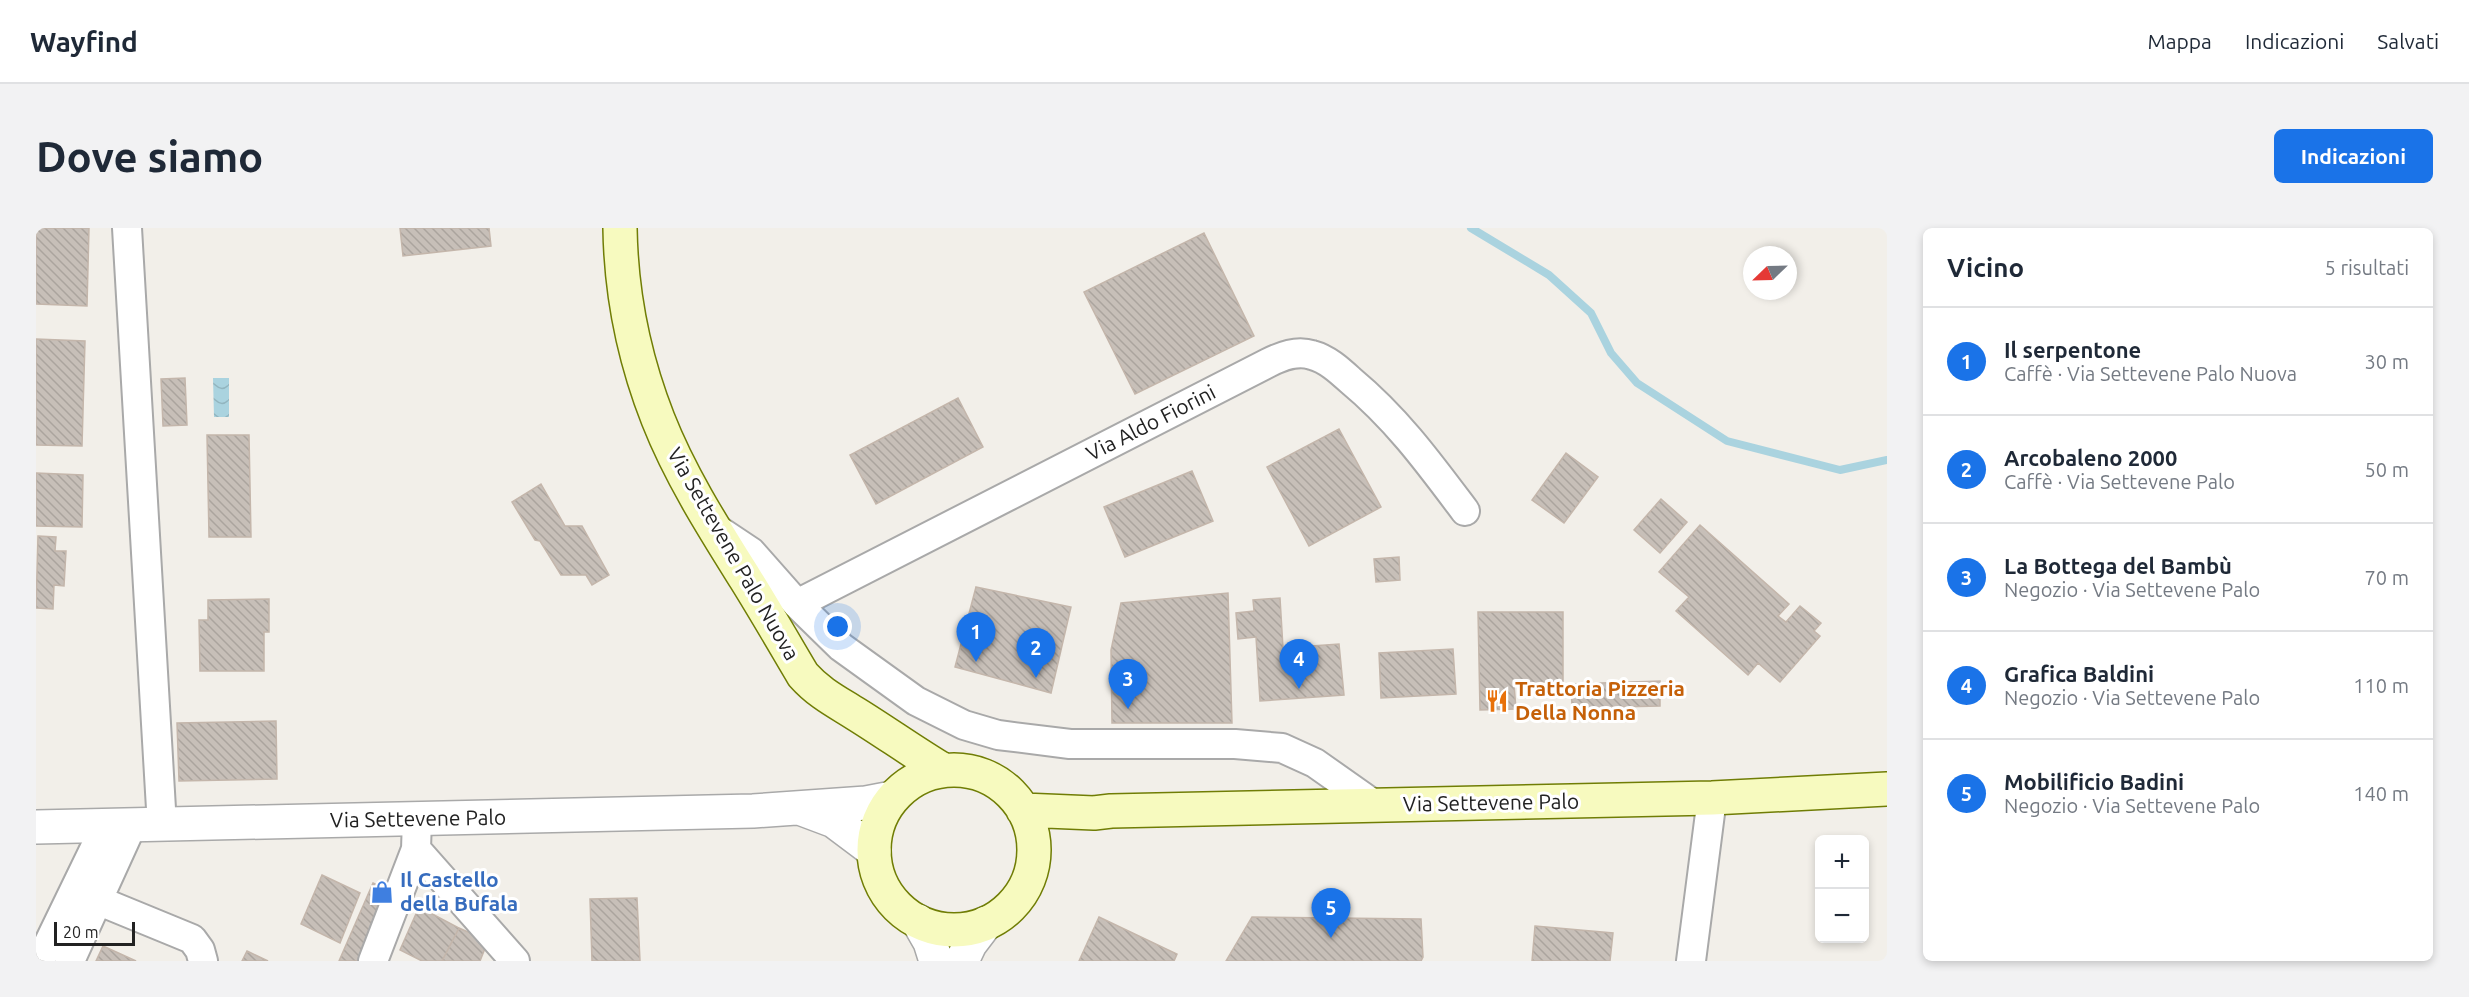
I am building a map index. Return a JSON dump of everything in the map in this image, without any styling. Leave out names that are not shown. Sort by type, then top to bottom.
[{"type":"main road","name":"Via Settevene Palo Nuova","points":[[620,228],[626,299],[642,374],[670,446],[713,526],[803,675],[827,698],[943,770]]},
{"type":"main road","points":[[884,735],[895,795]]},
{"type":"main road","points":[[943,770],[966,771],[996,782],[1011,794],[1023,810],[1032,837],[1034,854],[1029,876],[1018,897],[1001,914],[986,923],[965,929],[949,929],[918,921],[900,909],[883,887],[877,871],[874,851],[876,831],[882,813],[895,795],[921,776],[943,770]]},
{"type":"main road","name":"Via Settevene Palo","points":[[1023,810],[1094,813],[1712,798],[1887,789]]},
{"type":"main road","points":[[1034,854],[1094,813]]},
{"type":"street","points":[[70,961],[133,827],[128,228]]},
{"type":"street","name":"Via Aldo Fiorini","points":[[797,604],[1258,368],[1293,354],[1312,354],[1328,362],[1375,401],[1407,435],[1465,511]]},
{"type":"street","points":[[713,526],[751,552],[797,604],[842,647],[916,700],[964,725],[998,735],[1060,743],[1235,744],[1282,748],[1315,764],[1376,806]]},
{"type":"street","name":"Via Settevene Palo","points":[[36,827],[417,834],[866,804],[895,795]]},
{"type":"street","points":[[1690,961],[1712,798]]},
{"type":"street","points":[[800,809],[834,821],[874,851]]},
{"type":"street","points":[[40,961],[133,827]]},
{"type":"street","points":[[373,961],[417,834]]},
{"type":"street","points":[[417,834],[515,961]]},
{"type":"street","points":[[97,900],[192,939],[200,950],[203,961]]},
{"type":"street","points":[[918,921],[930,942],[936,961]]},
{"type":"street","points":[[962,961],[970,944],[986,923]]},
{"type":"water","points":[[213,378],[229,378],[229,417],[214,417]]},
{"type":"building","points":[[36,228],[89,228],[87,306],[36,304]]},
{"type":"building","points":[[400,228],[489,228],[491,246],[403,256]]},
{"type":"building","points":[[1204,233],[1254,336],[1135,394],[1084,292]]},
{"type":"building","points":[[36,339],[85,341],[82,446],[36,445]]},
{"type":"building","points":[[185,378],[187,425],[163,426],[161,379]]},
{"type":"building","points":[[958,398],[983,447],[876,504],[850,455]]},
{"type":"building","points":[[1339,429],[1381,507],[1309,546],[1267,467]]},
{"type":"building","points":[[207,435],[249,435],[251,537],[209,537]]},
{"type":"building","points":[[1566,453],[1598,477],[1564,523],[1532,500]]},
{"type":"building","points":[[1192,471],[1213,521],[1125,557],[1104,507]]},
{"type":"building","points":[[36,473],[83,475],[82,527],[36,526]]},
{"type":"building","points":[[541,484],[565,526],[582,526],[609,575],[592,585],[586,575],[561,575],[540,541],[535,540],[512,502]]},
{"type":"building","points":[[1661,499],[1687,522],[1660,553],[1634,530]]},
{"type":"building","points":[[1700,525],[1789,604],[1778,616],[1786,622],[1800,606],[1821,623],[1814,631],[1820,636],[1780,682],[1758,663],[1748,675],[1676,611],[1689,597],[1659,572]]},
{"type":"building","points":[[38,536],[56,537],[55,551],[66,551],[64,586],[54,585],[53,609],[36,608]]},
{"type":"building","points":[[1399,557],[1400,580],[1376,582],[1374,559]]},
{"type":"building","points":[[976,587],[1071,607],[1051,693],[955,667]]},
{"type":"building","points":[[1228,593],[1232,723],[1112,723],[1111,650],[1121,603]]},
{"type":"building","points":[[1280,598],[1283,648],[1339,644],[1344,695],[1260,701],[1256,637],[1238,639],[1236,613],[1254,611],[1253,600]]},
{"type":"building","points":[[269,599],[269,632],[264,632],[264,671],[200,671],[199,620],[208,620],[208,600]]},
{"type":"building","points":[[1478,612],[1563,612],[1563,681],[1514,684],[1516,709],[1480,710]]},
{"type":"building","points":[[1453,649],[1456,694],[1381,698],[1379,653]]},
{"type":"building","points":[[1660,681],[1660,706],[1572,708],[1571,684]]},
{"type":"building","points":[[276,721],[277,779],[179,781],[177,723]]},
{"type":"building","points":[[322,875],[360,893],[340,943],[301,924]]},
{"type":"building","points":[[373,883],[393,893],[365,961],[339,961]]},
{"type":"building","points":[[637,898],[640,961],[592,961],[590,899]]},
{"type":"building","points":[[419,907],[459,928],[442,961],[422,961],[400,950]]},
{"type":"building","points":[[1099,917],[1177,954],[1174,961],[1079,961]]},
{"type":"building","points":[[1252,917],[1421,919],[1423,957],[1421,961],[1226,961]]},
{"type":"building","points":[[1535,926],[1613,933],[1610,961],[1532,961]]},
{"type":"building","points":[[459,928],[488,941],[480,961],[442,961]]},
{"type":"building","points":[[103,946],[136,961],[96,961]]},
{"type":"building","points":[[247,951],[268,961],[242,961]]},
{"type":"waterway","points":[[1471,228],[1549,275],[1591,313],[1611,353],[1637,383],[1727,441],[1840,470],[1887,460]]},
{"type":"place","name":"Il serpentone","points":[[976,662]]},
{"type":"place","name":"Arcobaleno 2000","points":[[1036,678]]},
{"type":"place","name":"Grafica Baldini","points":[[1299,689]]},
{"type":"place","name":"Trattoria Pizzeria Della Nonna","points":[[1497,701]]},
{"type":"place","name":"La Bottega del Bambù","points":[[1128,709]]},
{"type":"place","name":"Il Castello della Bufala","points":[[382,892]]},
{"type":"place","name":"Mobilificio Badini","points":[[1331,938]]}]
